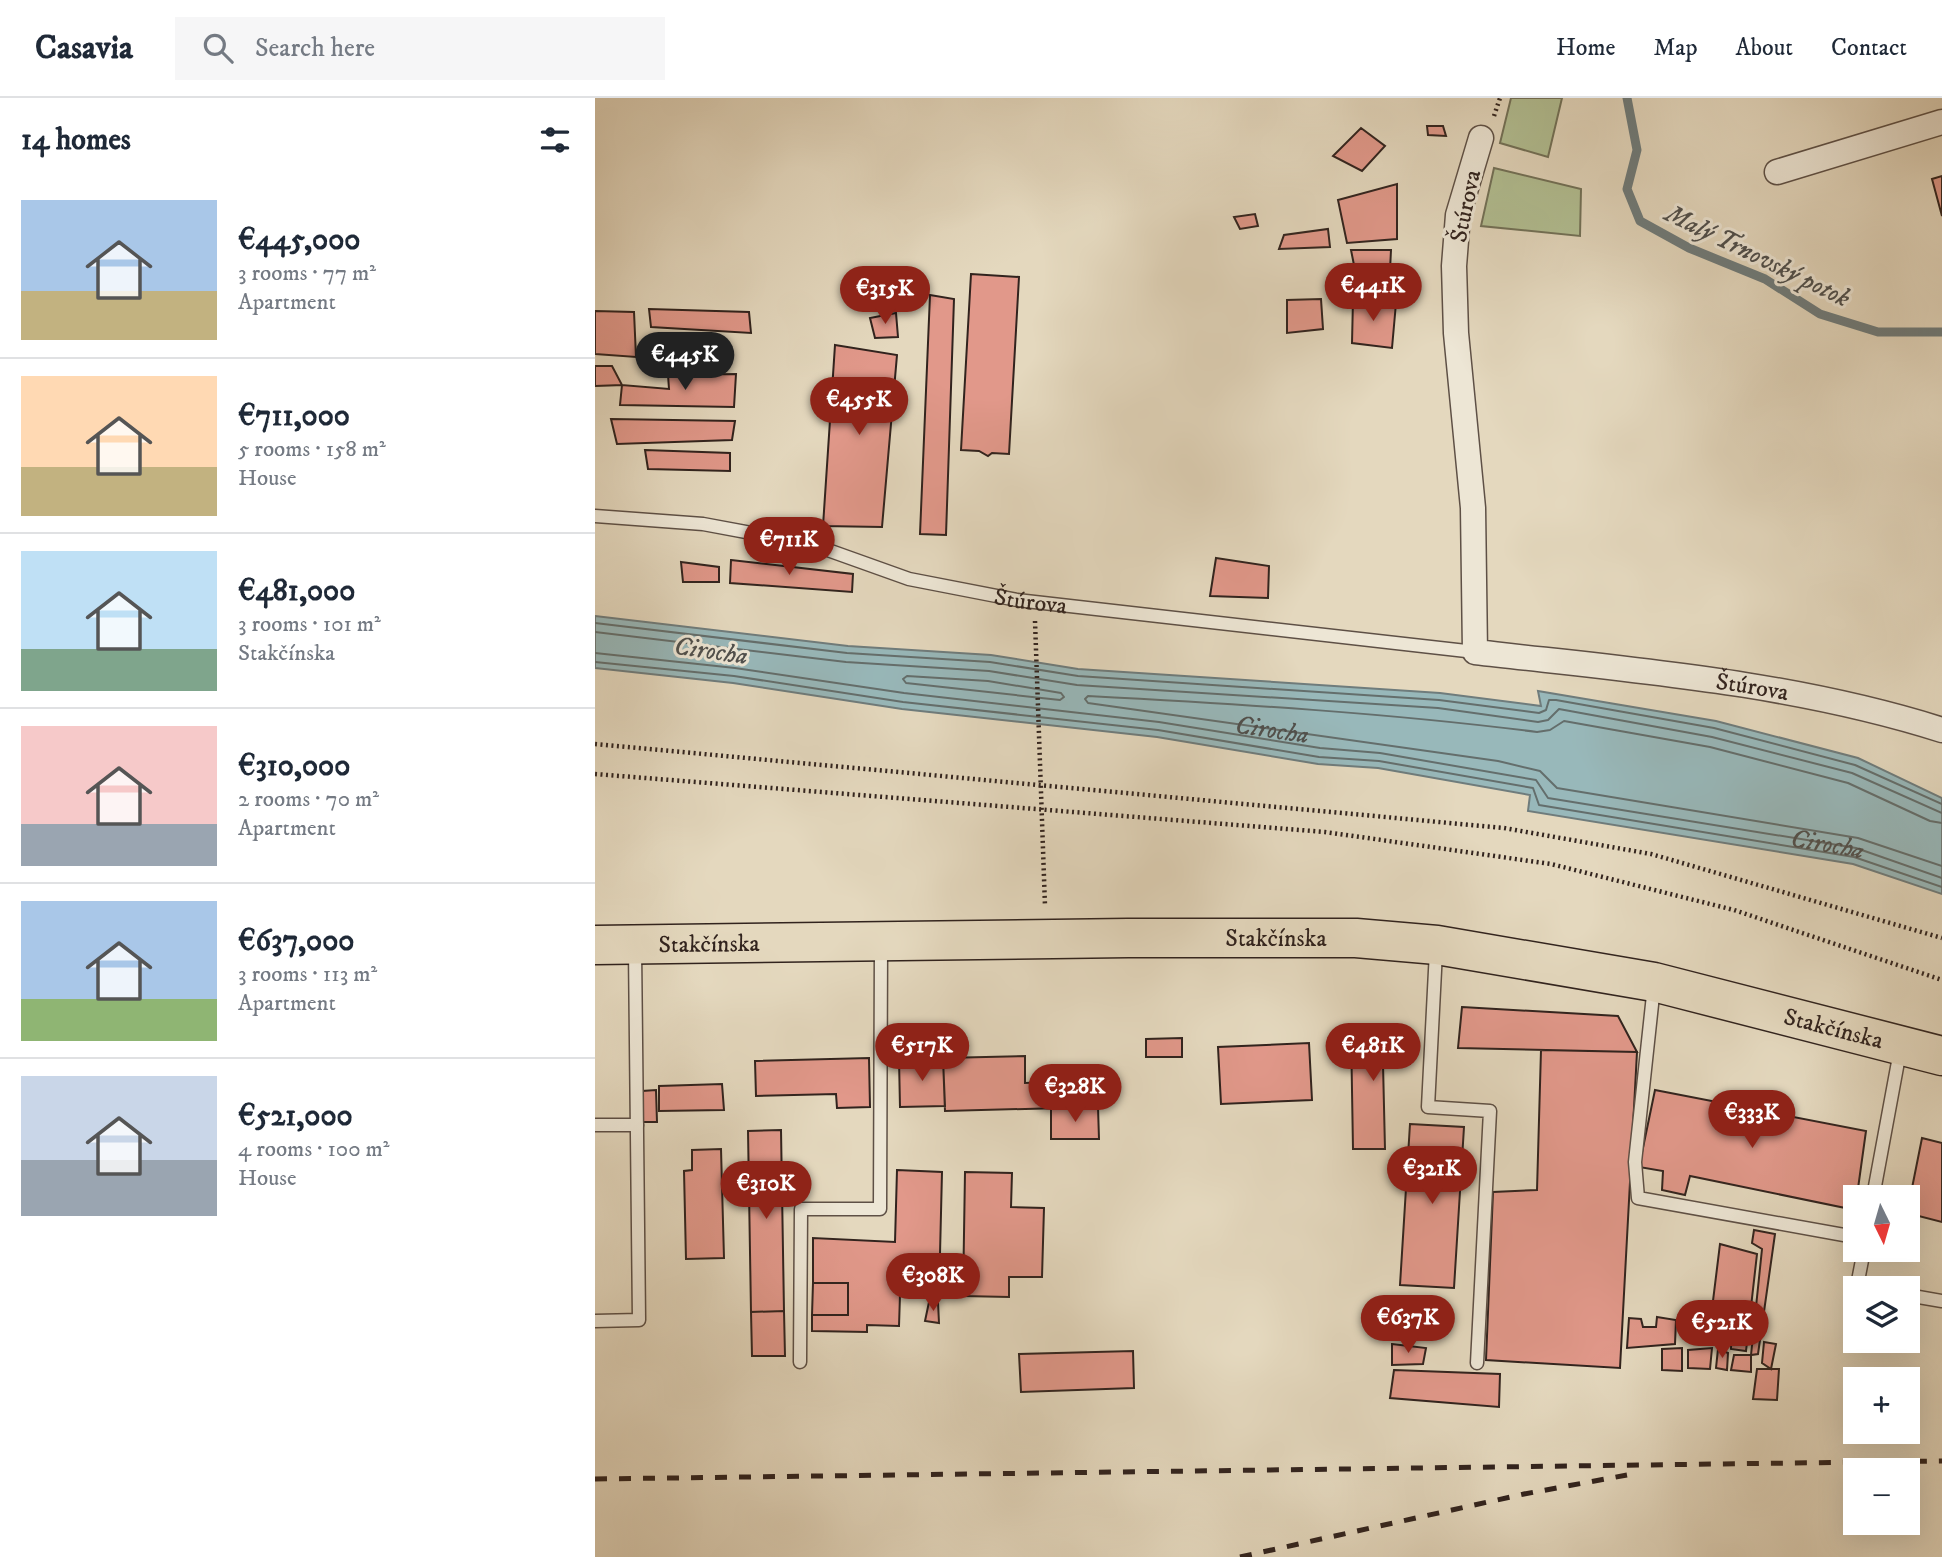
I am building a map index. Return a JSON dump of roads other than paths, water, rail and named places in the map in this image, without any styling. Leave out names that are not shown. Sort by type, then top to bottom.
[{"type":"main road","name":"Stakčínska","points":[[595,945],[1356,938],[1437,945],[1654,982],[1942,1056]]},
{"type":"street","points":[[1777,172],[1942,122]]},
{"type":"street","name":"Štúrova","points":[[1481,138],[1458,215],[1454,266],[1456,333],[1473,508],[1475,652],[1725,681],[1882,711],[1942,730]]},
{"type":"lane","name":"Štúrova","points":[[595,516],[703,524],[811,544],[909,579],[943,588],[1036,602],[1475,652]]},
{"type":"lane","points":[[800,1362],[801,1209],[880,1209],[881,941]]},
{"type":"lane","points":[[595,1321],[639,1320],[635,945]]},
{"type":"lane","points":[[1437,945],[1428,1107],[1490,1111],[1477,1363]]},
{"type":"lane","points":[[1654,982],[1635,1162],[1638,1198],[1843,1235]]},
{"type":"lane","points":[[1875,1185],[1901,1044]]},
{"type":"lane","points":[[595,1125],[636,1125]]},
{"type":"lane","points":[[1920,1297],[1942,1301]]},
{"type":"water","name":"Cirocha","points":[[595,616],[848,646],[991,655],[1078,669],[1440,693],[1541,706],[1538,691],[1716,721],[1858,758],[1942,798],[1942,894],[1853,864],[1528,811],[1530,795],[1378,768],[1318,764],[1157,737],[902,709],[733,683],[595,668]]},
{"type":"waterway","name":"Malý Trnovský potok","points":[[1627,98],[1637,150],[1627,189],[1640,221],[1689,248],[1765,279],[1820,314],[1878,332],[1942,332]]},
{"type":"railway","points":[[595,1479],[1942,1461]]},
{"type":"railway","points":[[1240,1557],[1524,1494],[1627,1475]]}]
